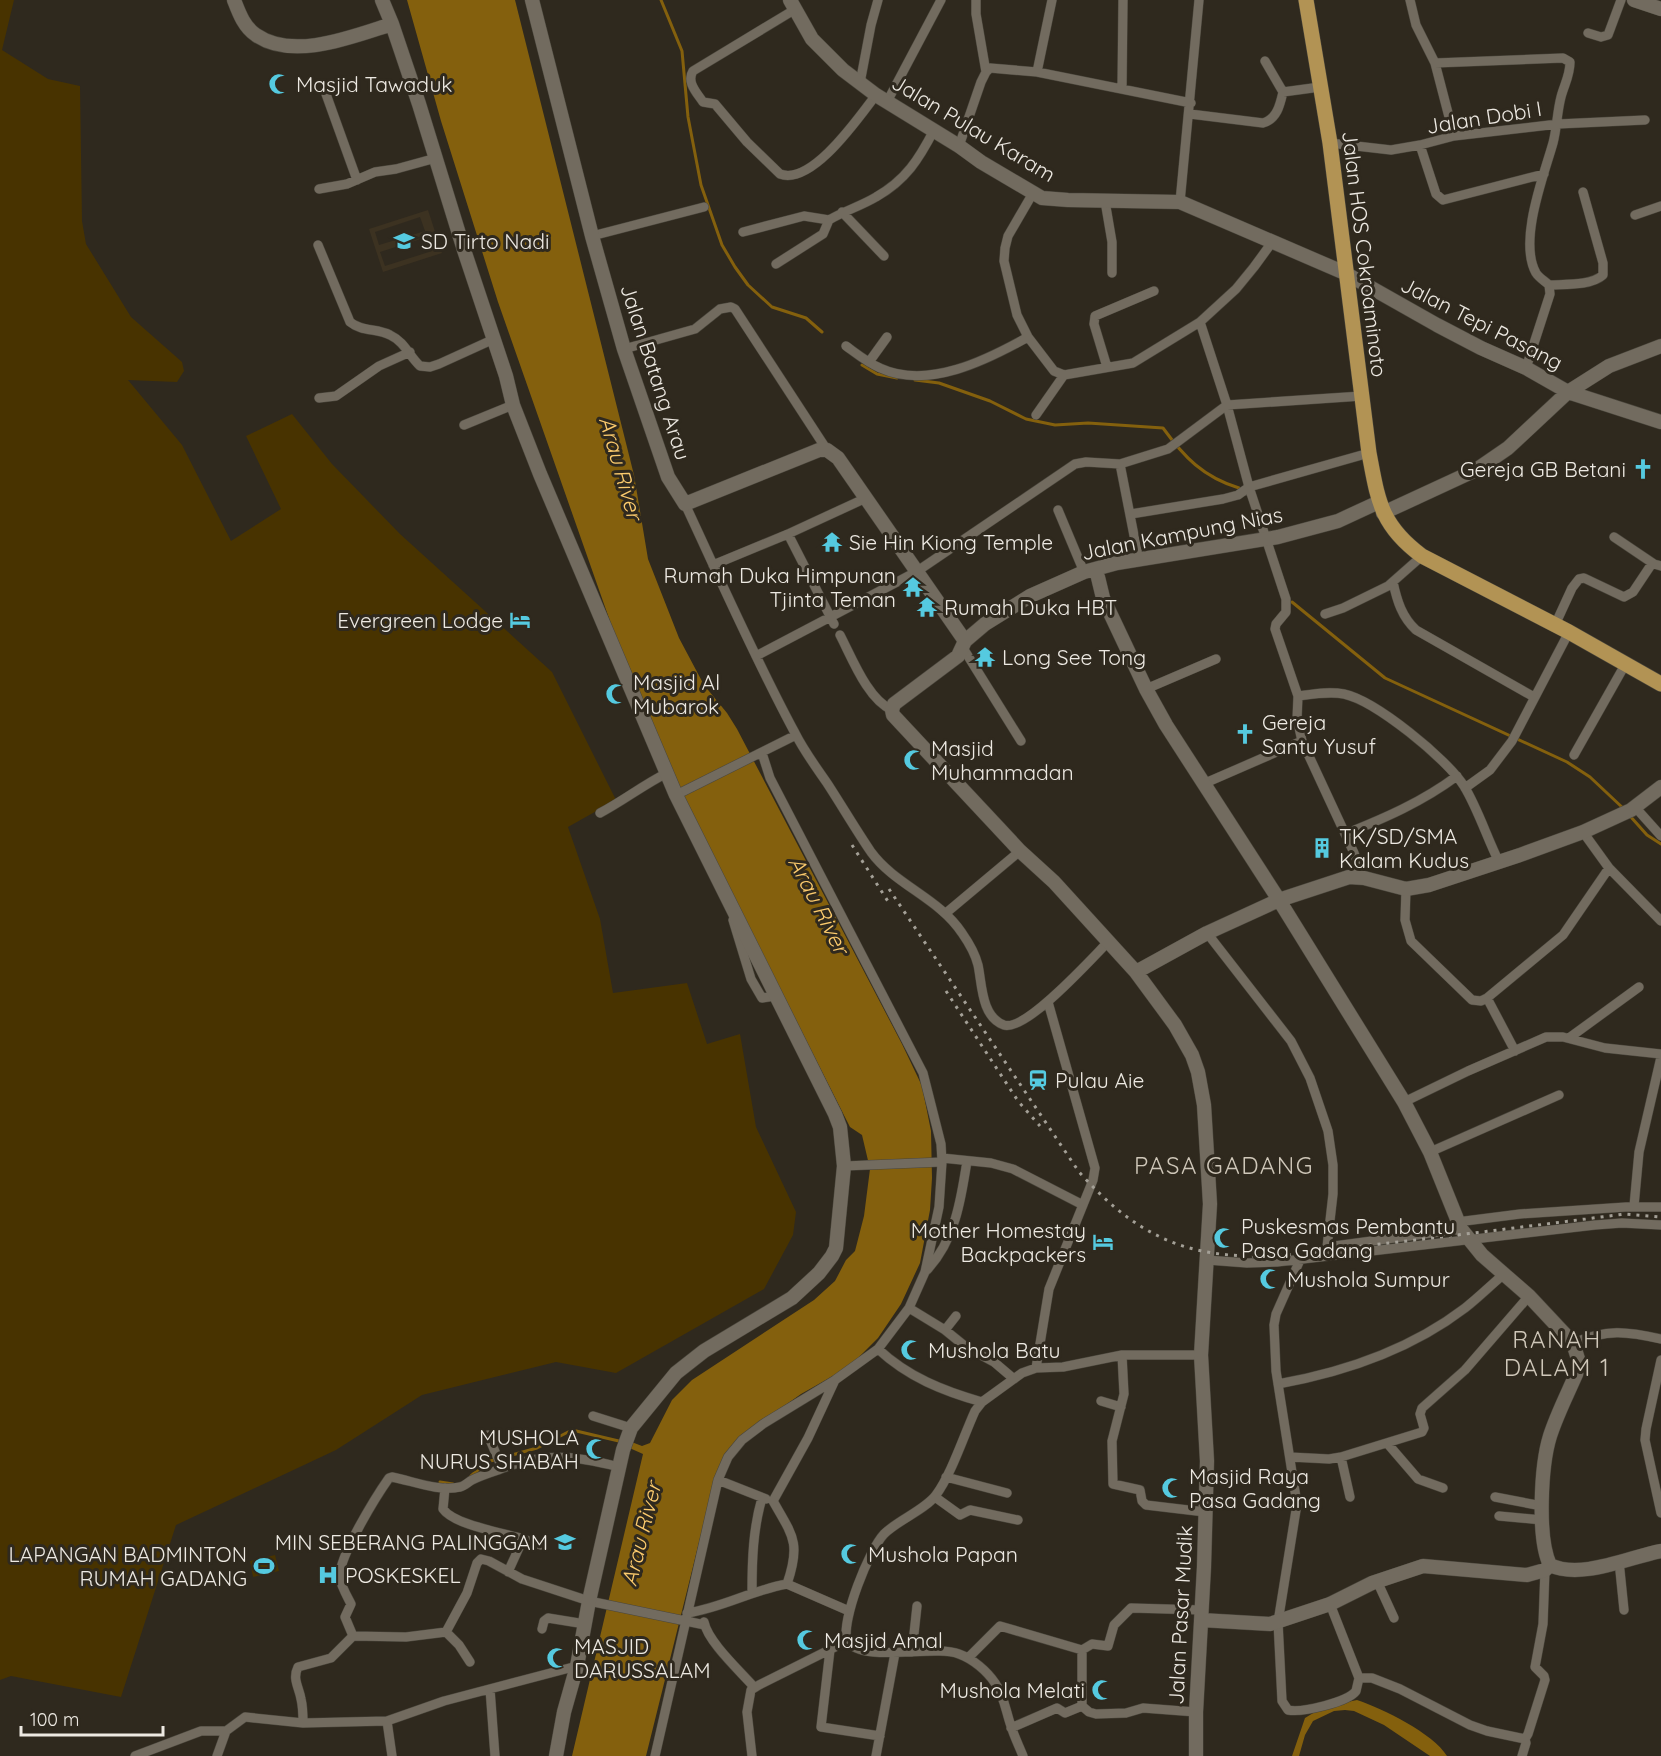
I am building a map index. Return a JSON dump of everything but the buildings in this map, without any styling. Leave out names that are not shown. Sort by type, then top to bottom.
[{"type":"main road","name":"Jalan HOS Cokroaminoto","points":[[1306,0],[1330,143],[1369,453],[1381,508]]},
{"type":"main road","points":[[1381,508],[1391,526],[1422,556],[1569,632],[1661,684]]},
{"type":"street","points":[[234,0],[242,20],[256,35],[286,46],[312,45],[342,39],[392,24]]},
{"type":"street","points":[[382,0],[436,158],[513,405],[578,567],[667,773],[835,1114],[840,1127],[847,1166],[836,1248],[819,1273],[792,1298],[704,1350],[676,1373],[630,1431],[619,1467],[594,1602],[585,1624],[556,1756]]},
{"type":"street","name":"Jalan Batang Arau","points":[[532,0],[592,236],[624,349],[669,477],[685,504],[756,657],[796,735],[873,853],[889,871],[953,920],[974,952],[986,1006],[1003,1025],[1013,1024],[1048,1002],[1108,942]]},
{"type":"street","points":[[860,83],[878,0]]},
{"type":"street","points":[[792,5],[690,74],[690,81],[703,102],[715,104],[747,142],[780,174],[787,176],[797,174],[815,164],[882,98],[941,0]]},
{"type":"street","points":[[976,0],[976,14],[986,72]]},
{"type":"street","points":[[1037,72],[1052,0]]},
{"type":"street","points":[[1122,88],[1123,0]]},
{"type":"street","points":[[1180,202],[1199,0]]},
{"type":"street","points":[[1410,0],[1416,26],[1435,63],[1454,136]]},
{"type":"street","points":[[1588,33],[1601,37],[1608,35],[1621,0]]},
{"type":"street","points":[[1634,0],[1661,9]]},
{"type":"street","name":"Jalan Pulau Karam","points":[[792,5],[812,39],[843,70],[882,98],[1033,193],[1050,199],[1180,202],[1345,273]]},
{"type":"street","points":[[1435,63],[1567,59],[1570,62],[1569,76],[1560,100],[1558,124],[1535,200],[1531,247],[1536,273],[1549,285],[1550,294],[1526,368]]},
{"type":"street","points":[[1190,114],[1263,123],[1270,121],[1275,116],[1283,92],[1265,61]]},
{"type":"street","points":[[959,146],[986,72],[990,68],[1037,72],[1191,103]]},
{"type":"street","points":[[1283,92],[1320,87]]},
{"type":"street","points":[[326,94],[357,180]]},
{"type":"street","name":"Jalan Dobi I","points":[[1330,143],[1391,150],[1454,136],[1558,124],[1645,120]]},
{"type":"street","points":[[776,264],[823,234],[829,220],[875,198],[894,186],[919,159],[934,130]]},
{"type":"street","points":[[1420,145],[1436,194],[1443,200],[1544,174]]},
{"type":"street","points":[[319,189],[347,184],[375,172],[436,158]]},
{"type":"street","points":[[1549,285],[1584,282],[1603,275],[1603,263],[1583,192]]},
{"type":"street","points":[[1033,193],[1008,237],[1004,261],[1017,315],[1028,337],[1054,371],[1064,375],[1124,365],[1142,358],[1200,322],[1236,289],[1273,241]]},
{"type":"street","points":[[1105,201],[1112,242],[1112,273]]},
{"type":"street","points":[[1635,215],[1661,206]]},
{"type":"street","points":[[592,236],[704,207]]},
{"type":"street","points":[[842,212],[884,256]]},
{"type":"street","points":[[742,232],[804,216],[829,220]]},
{"type":"street","points":[[318,245],[350,322],[357,327],[390,335],[411,352],[420,366],[430,367],[494,339]]},
{"type":"street","name":"Jalan Tepi Pasang","points":[[1345,273],[1472,344],[1526,368],[1568,392],[1661,422]]},
{"type":"street","points":[[1107,367],[1094,324],[1095,316],[1154,291]]},
{"type":"street","points":[[624,349],[695,329],[720,309],[730,307],[735,309],[827,450],[837,458],[866,498],[964,644],[1021,741]]},
{"type":"street","points":[[1200,322],[1287,606],[1286,612],[1276,624],[1275,629],[1298,696],[1297,719],[1302,741],[1356,861],[1356,877]]},
{"type":"street","points":[[869,362],[887,337]]},
{"type":"street","points":[[846,345],[869,362],[888,371],[910,375],[959,369],[976,364],[1028,337]]},
{"type":"street","name":"Jalan Kampung Nias","points":[[892,710],[894,704],[958,656],[964,644],[985,624],[1030,596],[1090,571],[1117,563],[1267,539],[1381,508],[1476,470],[1508,448],[1568,392],[1609,366],[1661,346]]},
{"type":"street","points":[[319,398],[336,396],[379,366],[411,352]]},
{"type":"street","points":[[1036,415],[1064,375]]},
{"type":"street","points":[[756,657],[832,621],[916,572],[1076,464],[1086,462],[1120,464],[1168,449],[1227,405],[1362,396]]},
{"type":"street","points":[[464,425],[513,405]]},
{"type":"street","points":[[685,504],[819,450],[827,450]]},
{"type":"street","points":[[1131,514],[1223,499],[1238,495],[1249,487],[1369,453]]},
{"type":"street","points":[[1120,464],[1139,561]]},
{"type":"street","points":[[713,565],[866,498]]},
{"type":"street","points":[[1058,510],[1090,571],[1146,690],[1166,725],[1279,900],[1404,1102],[1430,1152],[1462,1230],[1573,1343],[1579,1362],[1577,1372],[1550,1437],[1547,1452],[1542,1513],[1548,1568],[1543,1624],[1535,1667],[1545,1680],[1525,1739],[1522,1756]]},
{"type":"street","points":[[788,534],[832,621]]},
{"type":"street","points":[[1555,625],[1572,588],[1579,579],[1584,578],[1620,596],[1629,596],[1657,565],[1614,537]]},
{"type":"street","points":[[1324,614],[1393,582],[1422,556]]},
{"type":"street","points":[[1393,582],[1400,607],[1416,630],[1534,697]]},
{"type":"street","points":[[1465,788],[1490,770],[1512,741],[1569,632]]},
{"type":"street","points":[[840,635],[874,696],[892,710]]},
{"type":"street","points":[[1146,690],[1216,659]]},
{"type":"street","points":[[1574,755],[1626,663]]},
{"type":"street","points":[[1298,696],[1340,693],[1359,699],[1389,717],[1414,737],[1457,777],[1465,788],[1499,862]]},
{"type":"street","name":"Jalan Pasar Mudik","points":[[892,710],[899,721],[1020,851],[1054,882],[1136,972],[1180,1032],[1198,1072],[1204,1106],[1209,1167],[1210,1228],[1201,1355],[1207,1461],[1196,1756]]},
{"type":"street","points":[[678,795],[796,735]]},
{"type":"street","points":[[1203,784],[1302,741]]},
{"type":"street","points":[[654,1756],[718,1480],[728,1457],[742,1440],[764,1424],[835,1380],[878,1349],[909,1308],[921,1285],[939,1207],[940,1161],[935,1115],[923,1073],[770,778],[760,754]]},
{"type":"street","points":[[600,813],[645,784],[667,773]]},
{"type":"street","points":[[1345,834],[1414,805],[1457,777]]},
{"type":"street","points":[[1136,972],[1207,933],[1279,900],[1356,877],[1406,889],[1429,885],[1583,832],[1629,811],[1661,788]]},
{"type":"street","points":[[1629,811],[1661,836]]},
{"type":"street","points":[[1583,832],[1609,868],[1661,921]]},
{"type":"street","points":[[946,913],[1020,851]]},
{"type":"street","points":[[1406,889],[1405,920],[1411,941],[1472,1000],[1481,1001],[1563,935],[1609,868]]},
{"type":"street","points":[[1207,933],[1285,1032],[1298,1052],[1310,1078],[1328,1131],[1332,1165],[1333,1194],[1327,1247],[1462,1230],[1622,1223],[1661,1225]]},
{"type":"street","points":[[1569,1038],[1639,987]]},
{"type":"street","points":[[1487,998],[1515,1051]]},
{"type":"street","points":[[1036,1368],[1049,1289],[1093,1180],[1094,1161],[1048,1002]]},
{"type":"street","points":[[1404,1102],[1546,1037],[1558,1036],[1615,1050],[1661,1055],[1640,1152],[1635,1206]]},
{"type":"street","points":[[1430,1152],[1559,1095]]},
{"type":"street","points":[[847,1166],[940,1161],[991,1163],[1013,1169],[1083,1205]]},
{"type":"street","points":[[925,1272],[941,1253],[953,1227],[967,1161]]},
{"type":"street","points":[[1207,1260],[1255,1263],[1300,1260],[1462,1230],[1520,1214],[1635,1206],[1661,1208]]},
{"type":"street","points":[[1300,1260],[1276,1314],[1274,1325],[1278,1384],[1297,1496],[1297,1512],[1278,1622],[1281,1694],[1286,1709],[1298,1711],[1350,1698],[1356,1691],[1359,1678],[1330,1604]]},
{"type":"street","points":[[1278,1384],[1312,1378],[1382,1356],[1460,1311],[1504,1274]]},
{"type":"street","points":[[1290,1457],[1329,1459],[1341,1457],[1423,1431],[1424,1426],[1420,1414],[1422,1408],[1465,1370],[1529,1296]]},
{"type":"street","points":[[909,1308],[945,1330],[966,1347],[1000,1366],[1014,1379]]},
{"type":"street","points":[[945,1330],[956,1316]]},
{"type":"street","points":[[1573,1343],[1603,1333],[1620,1331],[1661,1339]]},
{"type":"street","points":[[878,1349],[901,1369],[924,1382],[982,1402]]},
{"type":"street","points":[[1122,1355],[1124,1389],[1112,1441],[1113,1484],[1140,1490],[1144,1504],[1205,1512]]},
{"type":"street","points":[[1023,1756],[1011,1728],[1000,1690],[982,1669],[968,1658],[949,1652],[895,1653],[861,1650],[851,1646],[846,1633],[849,1611],[856,1588],[882,1537],[935,1497],[975,1411],[982,1402],[1014,1379],[1036,1368],[1064,1367],[1122,1355],[1201,1355]]},
{"type":"street","points":[[1661,1360],[1645,1440],[1661,1513]]},
{"type":"street","points":[[773,1501],[808,1438],[835,1380]]},
{"type":"street","points":[[1101,1401],[1121,1407]]},
{"type":"street","points":[[593,1416],[630,1431]]},
{"type":"street","points":[[488,1435],[499,1461]]},
{"type":"street","points":[[1387,1443],[1413,1475],[1423,1482],[1443,1488]]},
{"type":"street","points":[[353,1636],[345,1617],[351,1604],[340,1578],[340,1571],[349,1545],[387,1479],[392,1477],[445,1488],[461,1487],[499,1461],[548,1457],[586,1458],[619,1467]]},
{"type":"street","points":[[1341,1457],[1350,1497]]},
{"type":"street","points":[[946,1477],[1007,1493]]},
{"type":"street","points":[[718,1480],[773,1501],[795,1542],[795,1559],[787,1584]]},
{"type":"street","points":[[445,1488],[443,1509],[446,1513],[469,1524],[541,1545]]},
{"type":"street","points":[[935,1497],[960,1515],[970,1509],[1018,1520]]},
{"type":"street","points":[[1495,1497],[1542,1513]]},
{"type":"street","points":[[752,1592],[755,1522],[762,1498]]},
{"type":"street","points":[[1499,1516],[1542,1513]]},
{"type":"street","points":[[508,1572],[523,1539]]},
{"type":"street","points":[[968,1658],[996,1628],[1002,1626],[1082,1650],[1092,1644],[1108,1646],[1112,1627],[1131,1608],[1270,1624],[1330,1604],[1377,1581],[1423,1566],[1527,1575],[1548,1568],[1576,1571],[1661,1551]]},
{"type":"street","points":[[446,1632],[467,1593],[479,1561],[485,1560],[522,1579],[594,1602],[685,1619],[705,1625]]},
{"type":"street","points":[[1619,1561],[1624,1610]]},
{"type":"street","points":[[1377,1581],[1394,1618]]},
{"type":"street","points":[[685,1619],[752,1592],[787,1584],[849,1611]]},
{"type":"street","points":[[912,1652],[917,1606]]},
{"type":"street","points":[[704,1611],[705,1625],[712,1641],[754,1687]]},
{"type":"street","points":[[542,1629],[544,1621],[548,1618],[585,1624]]},
{"type":"street","points":[[303,1723],[302,1702],[295,1680],[298,1667],[331,1658],[353,1636],[406,1637],[446,1632]]},
{"type":"street","points":[[446,1632],[459,1645],[470,1662]]},
{"type":"street","points":[[752,1756],[747,1712],[749,1696],[754,1687],[848,1641]]},
{"type":"street","points":[[830,1650],[821,1727],[880,1736]]},
{"type":"street","points":[[1082,1650],[1082,1706],[1089,1712],[1096,1714],[1126,1713],[1143,1708],[1196,1712]]},
{"type":"street","points":[[876,1756],[895,1653]]},
{"type":"street","points":[[217,1756],[226,1731],[245,1717],[303,1723],[387,1720],[444,1701],[577,1666]]},
{"type":"street","points":[[1359,1678],[1372,1678],[1400,1689],[1470,1725],[1525,1739]]},
{"type":"street","points":[[490,1689],[495,1756]]},
{"type":"street","points":[[1011,1728],[1057,1708],[1065,1713],[1082,1706]]},
{"type":"street","points":[[387,1720],[392,1756]]},
{"type":"street","points":[[135,1756],[201,1731],[226,1731]]},
{"type":"shaded area","points":[[0,0],[14,0],[2,50],[48,79],[80,86],[82,221],[86,244],[131,317],[182,362],[184,371],[177,382],[128,380],[182,445],[231,541],[281,509],[246,436],[292,414],[332,464],[400,534],[552,672],[616,800],[568,827],[600,919],[613,993],[687,983],[707,1044],[740,1034],[756,1127],[796,1212],[793,1235],[764,1289],[616,1373],[556,1362],[422,1395],[336,1450],[176,1525],[121,1697],[11,1676],[0,1680]]},
{"type":"shaded area","name":"SD Tirto Nadi","points":[[428,210],[442,253],[383,272],[369,229]],"holes":[[[420,217],[425,231],[379,245],[375,232]],[[427,237],[432,251],[385,266],[380,252]]]},
{"type":"shaded area","name":"LAPANGAN BADMINTON RUMAH GADANG","points":[[275,1555],[279,1571],[253,1577],[250,1561]]},
{"type":"water","name":"Arau River","points":[[407,0],[515,0],[634,475],[648,559],[679,638],[704,685],[737,729],[902,1044],[922,1086],[931,1131],[930,1210],[920,1263],[901,1304],[878,1338],[849,1367],[801,1394],[742,1436],[714,1482],[646,1756],[572,1756],[643,1454],[625,1446],[629,1441],[642,1446],[650,1443],[672,1400],[692,1380],[814,1300],[835,1281],[846,1260],[855,1251],[864,1216],[870,1169],[862,1135],[850,1127],[683,799],[652,730],[611,624],[498,302],[441,121]]},
{"type":"water","points":[[1357,1700],[1380,1709],[1419,1731],[1440,1747],[1447,1756],[1430,1756],[1384,1725],[1354,1711],[1345,1710],[1334,1711],[1313,1721],[1305,1735],[1299,1756],[1292,1756],[1305,1718],[1323,1707]]},
{"type":"waterway","points":[[661,0],[682,51],[688,117],[701,185],[722,245],[748,285],[772,307],[806,318],[822,332]]},
{"type":"waterway","points":[[862,365],[877,374],[897,378]]},
{"type":"waterway","points":[[915,380],[939,383],[990,401],[1026,419],[1055,425],[1088,423],[1163,428],[1195,465],[1215,478],[1239,488]]},
{"type":"waterway","points":[[1292,602],[1385,678],[1567,762],[1590,777],[1624,809]]},
{"type":"waterway","points":[[1630,816],[1647,835],[1661,844]]},
{"type":"waterway","points":[[471,1476],[487,1462],[537,1448],[572,1430],[623,1442]]},
{"type":"waterway","points":[[440,1482],[453,1484]]},
{"type":"railway","points":[[852,845],[889,903]]},
{"type":"railway","points":[[889,889],[1079,1172],[1123,1214],[1162,1238],[1203,1251],[1229,1255],[1283,1255],[1625,1214],[1661,1217]]},
{"type":"railway","points":[[946,991],[1018,1101],[1040,1126]]},
{"type":"place","name":"Masjid Tawaduk","points":[[279,84]]},
{"type":"place","name":"SD Tirto Nadi","points":[[404,241]]},
{"type":"place","name":"Gereja GB Betani","points":[[1643,469]]},
{"type":"place","name":"Sie Hin Kiong Temple","points":[[832,542]]},
{"type":"place","name":"Rumah Duka Himpunan Tjinta Teman","points":[[913,587]]},
{"type":"place","name":"Rumah Duka HBT","points":[[927,607]]},
{"type":"place","name":"Evergreen Lodge","points":[[520,620]]},
{"type":"place","name":"Long See Tong","points":[[985,657]]},
{"type":"place","name":"Masjid Al Mubarok","points":[[616,694]]},
{"type":"place","name":"Gereja Santu Yusuf","points":[[1245,734]]},
{"type":"place","name":"Masjid Muhammadan","points":[[914,760]]},
{"type":"place","name":"TK/SD/SMA Kalam Kudus","points":[[1322,848]]},
{"type":"place","name":"Pulau Aie","points":[[1038,1080]]},
{"type":"place","name":"Puskesmas Pembantu Pasa Gadang","points":[[1224,1238]]},
{"type":"place","name":"Mother Homestay Backpackers","points":[[1103,1242]]},
{"type":"place","name":"Mushola Sumpur","points":[[1270,1279]]},
{"type":"place","name":"Mushola Batu","points":[[911,1350]]},
{"type":"place","name":"MUSHOLA NURUS SHABAH","points":[[596,1449]]},
{"type":"place","name":"Masjid Raya Pasa Gadang","points":[[1172,1488]]},
{"type":"place","name":"MIN SEBERANG PALINGGAM","points":[[565,1542]]},
{"type":"place","name":"Mushola Papan","points":[[851,1554]]},
{"type":"place","name":"LAPANGAN BADMINTON RUMAH GADANG","points":[[264,1566]]},
{"type":"place","name":"POSKESKEL","points":[[328,1575]]},
{"type":"place","name":"Masjid Amal","points":[[807,1640]]},
{"type":"place","name":"MASJID DARUSSALAM","points":[[557,1658]]},
{"type":"place","name":"Mushola Melati","points":[[1102,1690]]},
{"type":"district","name":"PASA GADANG","points":[[1224,1165]]},
{"type":"district","name":"RANAH DALAM 1","points":[[1557,1353]]}]
